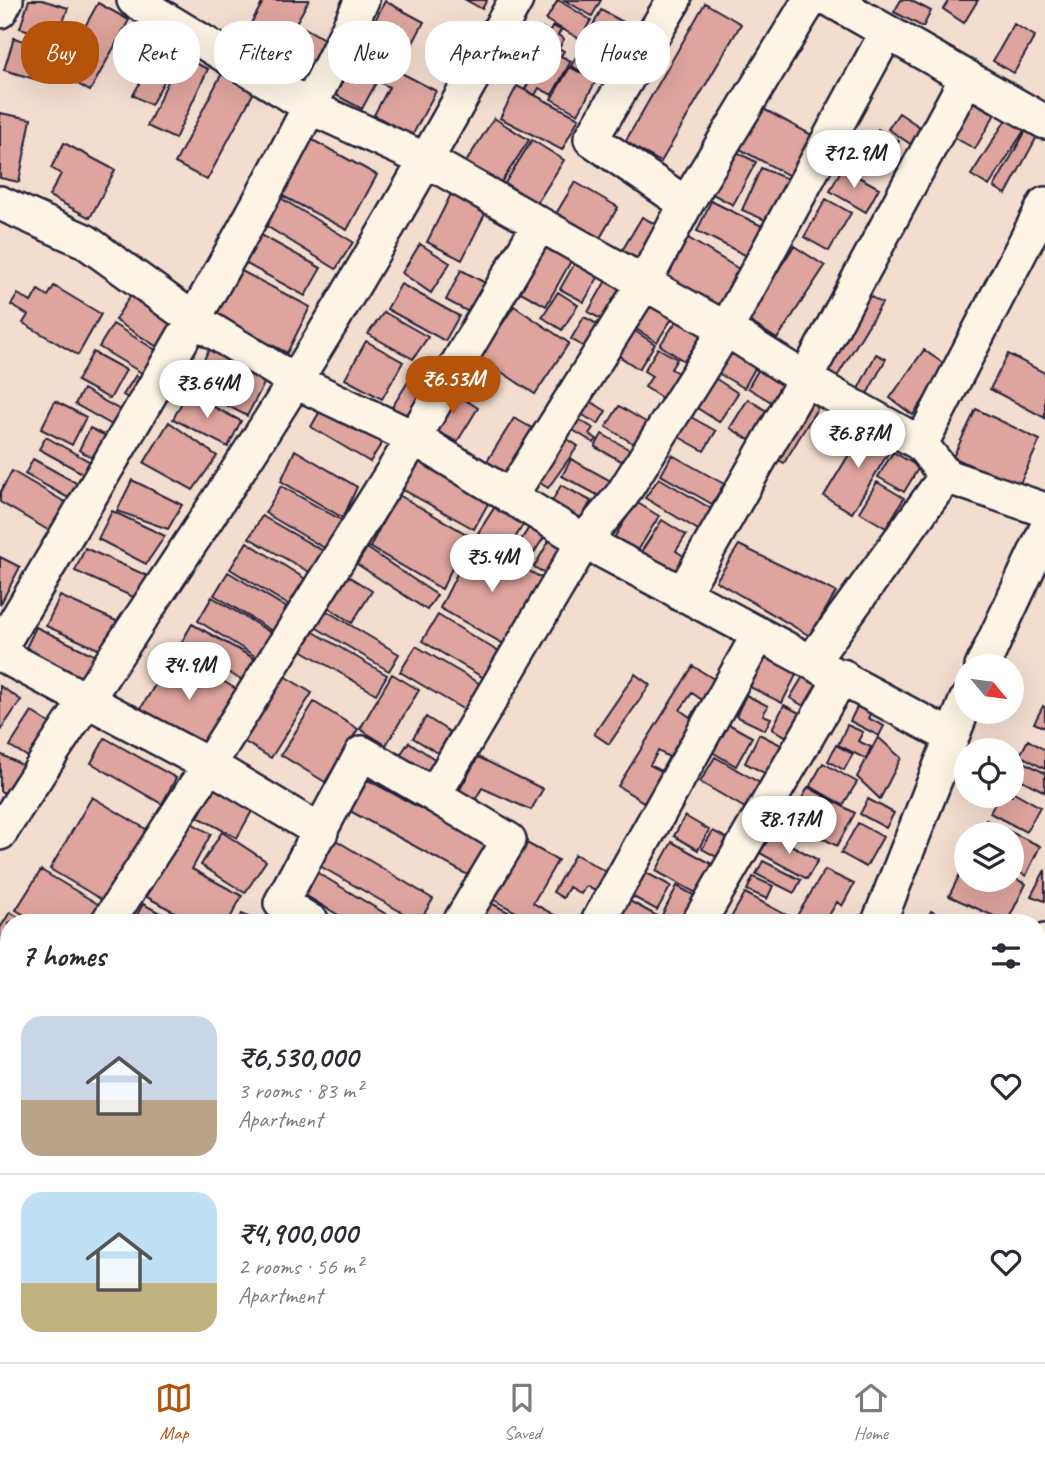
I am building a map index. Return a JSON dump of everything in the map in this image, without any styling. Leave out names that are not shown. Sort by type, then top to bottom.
[{"type":"street","points":[[0,11],[6,0]]},
{"type":"street","points":[[135,0],[312,108],[426,160],[643,285],[726,329],[805,379],[922,444],[946,476],[1045,510]]},
{"type":"street","points":[[0,648],[193,319],[312,108],[362,0]]},
{"type":"street","points":[[0,834],[85,698],[295,381],[426,160],[516,0]]},
{"type":"street","points":[[674,0],[591,139],[686,204]]},
{"type":"street","points":[[510,497],[643,285],[686,204],[810,0]]},
{"type":"street","points":[[831,0],[1045,122]]},
{"type":"street","points":[[434,795],[584,541],[622,495],[726,329],[887,32]]},
{"type":"street","points":[[682,594],[805,379],[967,77]]},
{"type":"street","points":[[0,203],[85,241],[193,319],[295,381],[414,438],[584,541],[813,660],[950,736]]},
{"type":"street","points":[[922,444],[1045,204]]},
{"type":"street","points":[[113,914],[414,438],[539,225]]},
{"type":"street","points":[[813,660],[946,476]]},
{"type":"street","points":[[988,654],[1045,532]]},
{"type":"street","points":[[602,914],[759,634]]},
{"type":"street","points":[[0,654],[209,765],[321,832]]},
{"type":"street","points":[[704,914],[842,676]]},
{"type":"street","points":[[882,914],[955,724]]},
{"type":"street","points":[[299,914],[281,903],[362,753],[509,841],[465,914]]},
{"type":"building","points":[[29,0],[42,0],[68,8],[64,21],[22,21]]},
{"type":"building","points":[[264,0],[309,0],[297,21],[252,21]]},
{"type":"building","points":[[466,0],[487,0],[482,9]]},
{"type":"building","points":[[558,0],[591,20],[575,21],[575,36],[561,28],[561,21],[546,20]]},
{"type":"building","points":[[564,0],[601,0],[592,16]]},
{"type":"building","points":[[901,0],[910,0],[931,11],[923,27],[894,12]]},
{"type":"building","points":[[949,0],[978,0],[964,23],[943,9]]},
{"type":"building","points":[[385,1],[424,22],[411,47],[411,21],[375,21]]},
{"type":"building","points":[[98,3],[129,20],[113,21],[113,49],[99,75],[99,21],[88,21]]},
{"type":"building","points":[[705,3],[741,24],[661,162],[625,142],[658,84],[670,84],[670,64]]},
{"type":"building","points":[[601,10],[621,21],[595,21]]},
{"type":"building","points":[[1014,24],[1035,36],[1014,73],[993,61]]},
{"type":"building","points":[[314,33],[328,41],[328,48],[314,74]]},
{"type":"building","points":[[14,38],[21,40],[21,75],[4,70]]},
{"type":"building","points":[[561,56],[571,61],[561,79]]},
{"type":"building","points":[[200,65],[208,69],[175,139],[147,126],[167,84],[200,84]]},
{"type":"building","points":[[570,67],[575,70],[575,84],[594,84],[578,114],[551,99]]},
{"type":"building","points":[[411,78],[436,91],[412,136],[374,115],[389,87],[383,84],[411,84]]},
{"type":"building","points":[[78,84],[94,84],[90,91]]},
{"type":"building","points":[[139,84],[163,84],[151,105],[133,95]]},
{"type":"building","points":[[216,84],[243,84],[255,90],[207,180],[175,163]]},
{"type":"building","points":[[339,84],[375,84],[362,109],[334,94]]},
{"type":"building","points":[[528,84],[558,84],[552,95],[539,88],[535,95],[525,89]]},
{"type":"building","points":[[517,86],[579,118],[562,150],[500,118]]},
{"type":"building","points":[[969,100],[995,114],[975,149],[950,135]]},
{"type":"building","points":[[758,106],[819,139],[797,180],[736,147]]},
{"type":"building","points":[[0,113],[31,119],[19,182],[0,178]]},
{"type":"building","points":[[899,113],[923,129],[912,145],[888,129]]},
{"type":"building","points":[[494,118],[529,140],[500,184],[466,162]]},
{"type":"building","points":[[1007,118],[1025,129],[989,186],[971,175]]},
{"type":"building","points":[[1028,127],[1039,133],[1006,194],[994,187]]},
{"type":"building","points":[[878,129],[899,141],[888,160],[867,148]]},
{"type":"building","points":[[307,137],[377,175],[347,230],[277,193]]},
{"type":"building","points":[[532,140],[564,160],[537,203],[505,183]]},
{"type":"building","points":[[64,143],[115,170],[90,218],[49,196],[61,174],[51,168]]},
{"type":"building","points":[[729,148],[756,162],[733,205],[707,191]]},
{"type":"building","points":[[761,168],[790,180],[772,223],[742,210]]},
{"type":"building","points":[[842,168],[879,188],[866,212],[830,191]]},
{"type":"building","points":[[575,182],[618,207],[597,243],[554,217]]},
{"type":"building","points":[[453,190],[488,208],[462,260],[427,242]]},
{"type":"building","points":[[279,197],[353,242],[336,269],[263,224]]},
{"type":"building","points":[[826,199],[851,213],[829,251],[804,237]]},
{"type":"building","points":[[711,201],[768,229],[753,259],[697,231]]},
{"type":"building","points":[[642,217],[665,229],[643,267],[620,254]]},
{"type":"building","points":[[680,233],[744,272],[718,315],[654,277]]},
{"type":"building","points":[[261,235],[321,268],[305,296],[245,263]]},
{"type":"building","points":[[542,242],[572,259],[546,306],[515,289]]},
{"type":"building","points":[[420,244],[450,263],[431,293],[402,273]]},
{"type":"building","points":[[794,246],[825,266],[777,339],[746,319]]},
{"type":"building","points":[[576,261],[600,274],[584,302],[560,289]]},
{"type":"building","points":[[236,268],[310,307],[287,353],[211,313]]},
{"type":"building","points":[[461,270],[493,287],[478,317],[446,300]]},
{"type":"building","points":[[608,277],[629,289],[610,324],[588,312]]},
{"type":"building","points":[[401,284],[459,316],[445,341],[387,309]]},
{"type":"building","points":[[54,286],[101,314],[78,355],[23,323],[28,315],[11,305],[18,294],[31,302],[38,290],[48,296]]},
{"type":"building","points":[[558,292],[578,305],[562,330],[542,317]]},
{"type":"building","points":[[132,293],[187,328],[170,355],[115,320]]},
{"type":"building","points":[[868,295],[882,303],[835,380],[822,373]]},
{"type":"building","points":[[644,299],[673,317],[657,342],[628,324]]},
{"type":"building","points":[[514,306],[569,343],[535,394],[480,358]]},
{"type":"building","points":[[384,312],[428,337],[413,359],[368,334]]},
{"type":"building","points":[[584,317],[599,325],[586,348],[571,339]]},
{"type":"building","points":[[678,319],[702,335],[684,361],[660,345]]},
{"type":"building","points":[[113,324],[169,358],[155,381],[99,347]]},
{"type":"building","points":[[627,326],[655,344],[639,369],[611,351]]},
{"type":"building","points":[[366,341],[403,362],[382,399],[345,379]]},
{"type":"building","points":[[212,344],[269,374],[247,416],[190,386]]},
{"type":"building","points":[[731,347],[758,363],[744,388],[716,372]]},
{"type":"building","points":[[658,348],[677,359],[671,369],[678,373],[662,398],[645,387],[652,376],[644,371]]},
{"type":"building","points":[[924,350],[947,366],[913,415],[890,398]]},
{"type":"building","points":[[93,352],[126,370],[110,399],[77,381]]},
{"type":"building","points":[[876,354],[886,359],[867,394],[858,389]]},
{"type":"building","points":[[1008,354],[1045,373],[1045,418],[990,389]]},
{"type":"building","points":[[761,365],[792,384],[778,406],[748,388]]},
{"type":"building","points":[[418,366],[446,382],[418,425],[391,409]]},
{"type":"building","points":[[136,375],[151,386],[139,405],[123,395]]},
{"type":"building","points":[[713,377],[738,393],[719,422],[694,406]]},
{"type":"building","points":[[810,388],[824,397],[784,463],[770,455]]},
{"type":"building","points":[[83,389],[129,415],[121,430],[75,404]]},
{"type":"building","points":[[450,390],[478,408],[457,442],[428,426]]},
{"type":"building","points":[[187,393],[241,421],[228,447],[173,419]]},
{"type":"building","points":[[582,396],[606,411],[598,424],[574,410]]},
{"type":"building","points":[[328,397],[388,433],[370,462],[311,427]]},
{"type":"building","points":[[748,399],[773,415],[756,444],[730,428]]},
{"type":"building","points":[[55,401],[86,417],[72,445],[41,429]]},
{"type":"building","points":[[619,406],[649,424],[636,445],[606,427]]},
{"type":"building","points":[[976,409],[1040,440],[1018,488],[953,457]]},
{"type":"building","points":[[570,414],[593,428],[589,434],[597,439],[594,443],[563,424]]},
{"type":"building","points":[[689,416],[716,431],[704,451],[677,436]]},
{"type":"building","points":[[514,418],[541,433],[513,478],[486,463]]},
{"type":"building","points":[[169,422],[217,456],[193,490],[144,463]]},
{"type":"building","points":[[90,428],[114,440],[102,463],[79,450]]},
{"type":"building","points":[[865,428],[893,445],[852,513],[824,496]]},
{"type":"building","points":[[560,434],[578,446],[548,488],[529,476]]},
{"type":"building","points":[[602,434],[632,451],[625,463],[595,447]]},
{"type":"building","points":[[46,437],[92,463],[86,475],[39,449]]},
{"type":"building","points":[[295,450],[357,487],[343,518],[281,481]]},
{"type":"building","points":[[893,452],[919,467],[904,492],[878,477]]},
{"type":"building","points":[[672,455],[724,484],[712,504],[661,475]]},
{"type":"building","points":[[33,459],[80,485],[72,500],[25,474]]},
{"type":"building","points":[[571,459],[611,481],[601,497],[562,476]]},
{"type":"building","points":[[416,460],[490,500],[474,529],[400,488]]},
{"type":"building","points":[[12,471],[70,505],[53,533],[0,502],[0,493]]},
{"type":"building","points":[[659,478],[715,511],[700,531],[645,498]]},
{"type":"building","points":[[132,480],[182,505],[168,529],[117,511]]},
{"type":"building","points":[[877,482],[904,498],[886,528],[859,512]]},
{"type":"building","points":[[561,485],[591,501],[580,521],[550,505]]},
{"type":"building","points":[[281,486],[343,521],[326,549],[265,513]]},
{"type":"building","points":[[397,494],[468,535],[442,589],[370,547]]},
{"type":"building","points":[[498,502],[526,520],[507,551],[478,533]]},
{"type":"building","points":[[636,502],[659,516],[637,552],[614,538]]},
{"type":"building","points":[[112,511],[165,536],[146,564],[98,539]]},
{"type":"building","points":[[262,516],[323,551],[311,573],[249,538]]},
{"type":"building","points":[[662,520],[686,535],[676,551],[685,557],[672,576],[639,555]]},
{"type":"building","points":[[533,521],[548,531],[526,565],[511,556]]},
{"type":"building","points":[[554,532],[570,541],[551,577],[534,567]]},
{"type":"building","points":[[474,540],[545,580],[511,648],[440,608]]},
{"type":"building","points":[[247,542],[307,580],[290,606],[230,569]]},
{"type":"building","points":[[739,545],[836,592],[810,636],[716,581]]},
{"type":"building","points":[[85,548],[150,577],[140,600],[75,571]]},
{"type":"building","points":[[367,548],[437,595],[427,610],[357,564]]},
{"type":"building","points":[[0,557],[20,567],[0,605]]},
{"type":"building","points":[[228,572],[292,611],[277,634],[214,595]]},
{"type":"building","points":[[345,574],[372,591],[352,623],[325,605]]},
{"type":"building","points":[[60,596],[121,623],[107,653],[46,626]]},
{"type":"building","points":[[212,597],[278,637],[263,661],[198,621]]},
{"type":"building","points":[[325,610],[399,654],[389,671],[315,627]]},
{"type":"building","points":[[438,615],[504,655],[489,681],[422,641]]},
{"type":"building","points":[[192,624],[259,661],[247,683],[180,645]]},
{"type":"building","points":[[36,627],[100,658],[85,688],[21,658]]},
{"type":"building","points":[[312,631],[387,675],[376,694],[301,650]]},
{"type":"building","points":[[416,646],[482,685],[466,711],[400,672]]},
{"type":"building","points":[[175,652],[241,692],[204,753],[138,713]]},
{"type":"building","points":[[763,656],[797,673],[782,703],[748,686]]},
{"type":"building","points":[[693,666],[725,686],[650,806],[618,786]],"holes":[[[692,693],[702,700],[690,717],[680,710]],[[658,751],[669,757],[661,771],[650,765]]]},
{"type":"building","points":[[805,673],[828,686],[814,712],[790,698]]},
{"type":"building","points":[[281,674],[312,693],[271,758],[240,739]]},
{"type":"building","points":[[392,674],[419,690],[386,745],[360,729]]},
{"type":"building","points":[[635,674],[650,685],[609,744],[594,734]]},
{"type":"building","points":[[0,686],[21,700],[0,731]]},
{"type":"building","points":[[746,695],[768,706],[763,715],[771,718],[765,730],[736,716]]},
{"type":"building","points":[[861,699],[875,706],[868,718],[884,726],[879,736],[850,721]]},
{"type":"building","points":[[314,702],[358,729],[325,782],[281,755]]},
{"type":"building","points":[[784,705],[809,718],[797,742],[772,729]]},
{"type":"building","points":[[1043,706],[1045,707],[1045,728],[1034,723]]},
{"type":"building","points":[[32,712],[54,726],[33,760],[10,746]]},
{"type":"building","points":[[426,717],[450,732],[438,753],[413,738]]},
{"type":"building","points":[[723,721],[752,737],[736,766],[707,749]]},
{"type":"building","points":[[847,725],[863,732],[858,741],[871,747],[866,759],[838,745]]},
{"type":"building","points":[[759,734],[791,750],[776,779],[745,763]]},
{"type":"building","points":[[878,737],[901,758],[880,799],[857,777]]},
{"type":"building","points":[[105,738],[176,778],[162,804],[91,763]]},
{"type":"building","points":[[1028,740],[1045,750],[1045,769],[1024,757],[1024,748]]},
{"type":"building","points":[[409,742],[436,760],[425,776],[398,758]]},
{"type":"building","points":[[836,745],[853,754],[844,770],[828,761]]},
{"type":"building","points":[[0,754],[32,770],[17,799],[0,791]]},
{"type":"building","points":[[478,757],[543,789],[531,810],[482,788],[470,809],[454,800]]},
{"type":"building","points":[[715,757],[767,787],[752,812],[700,782]]},
{"type":"building","points":[[1024,762],[1045,773],[1045,792],[1024,781]]},
{"type":"building","points":[[823,763],[857,782],[843,805],[810,786]]},
{"type":"building","points":[[220,778],[258,800],[237,838],[198,817]]},
{"type":"building","points":[[368,780],[493,847],[475,879],[350,811]]},
{"type":"building","points":[[808,787],[855,813],[837,846],[790,821]]},
{"type":"building","points":[[92,797],[151,832],[109,904],[50,869]]},
{"type":"building","points":[[1024,798],[1040,807],[1026,832],[1024,822],[1007,822],[990,813],[993,808],[1024,808]]},
{"type":"building","points":[[868,799],[894,813],[886,828],[860,814]]},
{"type":"building","points":[[685,816],[709,830],[698,850],[674,836]]},
{"type":"building","points":[[186,820],[211,834],[192,869],[242,896],[232,914],[178,914],[145,896]]},
{"type":"building","points":[[858,823],[883,837],[866,867],[841,853]]},
{"type":"building","points":[[713,831],[741,846],[731,865],[702,849]]},
{"type":"building","points":[[222,832],[266,861],[245,893],[201,865]]},
{"type":"building","points":[[771,834],[818,860],[807,879],[760,853]]},
{"type":"building","points":[[1024,838],[1040,846],[1026,876],[1024,875]]},
{"type":"building","points":[[334,839],[433,899],[424,914],[405,914],[318,865]]},
{"type":"building","points":[[521,840],[558,860],[533,903],[553,914],[520,914],[489,897]]},
{"type":"building","points":[[672,842],[719,868],[703,897],[656,871]]},
{"type":"building","points":[[575,854],[610,874],[599,893],[586,886],[581,894],[569,887],[563,898],[553,892]]},
{"type":"building","points":[[763,861],[801,880],[794,893],[756,874]]},
{"type":"building","points":[[41,870],[108,910],[106,914],[23,914],[16,910]]},
{"type":"building","points":[[313,870],[386,914],[337,914],[300,892]]},
{"type":"building","points":[[641,870],[671,886],[657,910],[628,894]]},
{"type":"building","points":[[825,870],[854,884],[842,906],[837,902],[830,914],[798,914]]},
{"type":"building","points":[[1045,870],[1045,901],[1031,896]]},
{"type":"building","points":[[753,877],[773,886],[767,899],[747,890]]},
{"type":"building","points":[[677,886],[699,898],[698,914],[663,914]]},
{"type":"building","points":[[954,886],[954,892],[1022,892],[1011,914],[989,914],[949,896]]},
{"type":"building","points":[[745,893],[784,914],[733,914]]},
{"type":"building","points":[[626,899],[653,914],[618,914]]},
{"type":"building","points":[[491,903],[512,914],[485,914]]},
{"type":"building","points":[[143,904],[162,914],[137,914]]}]
